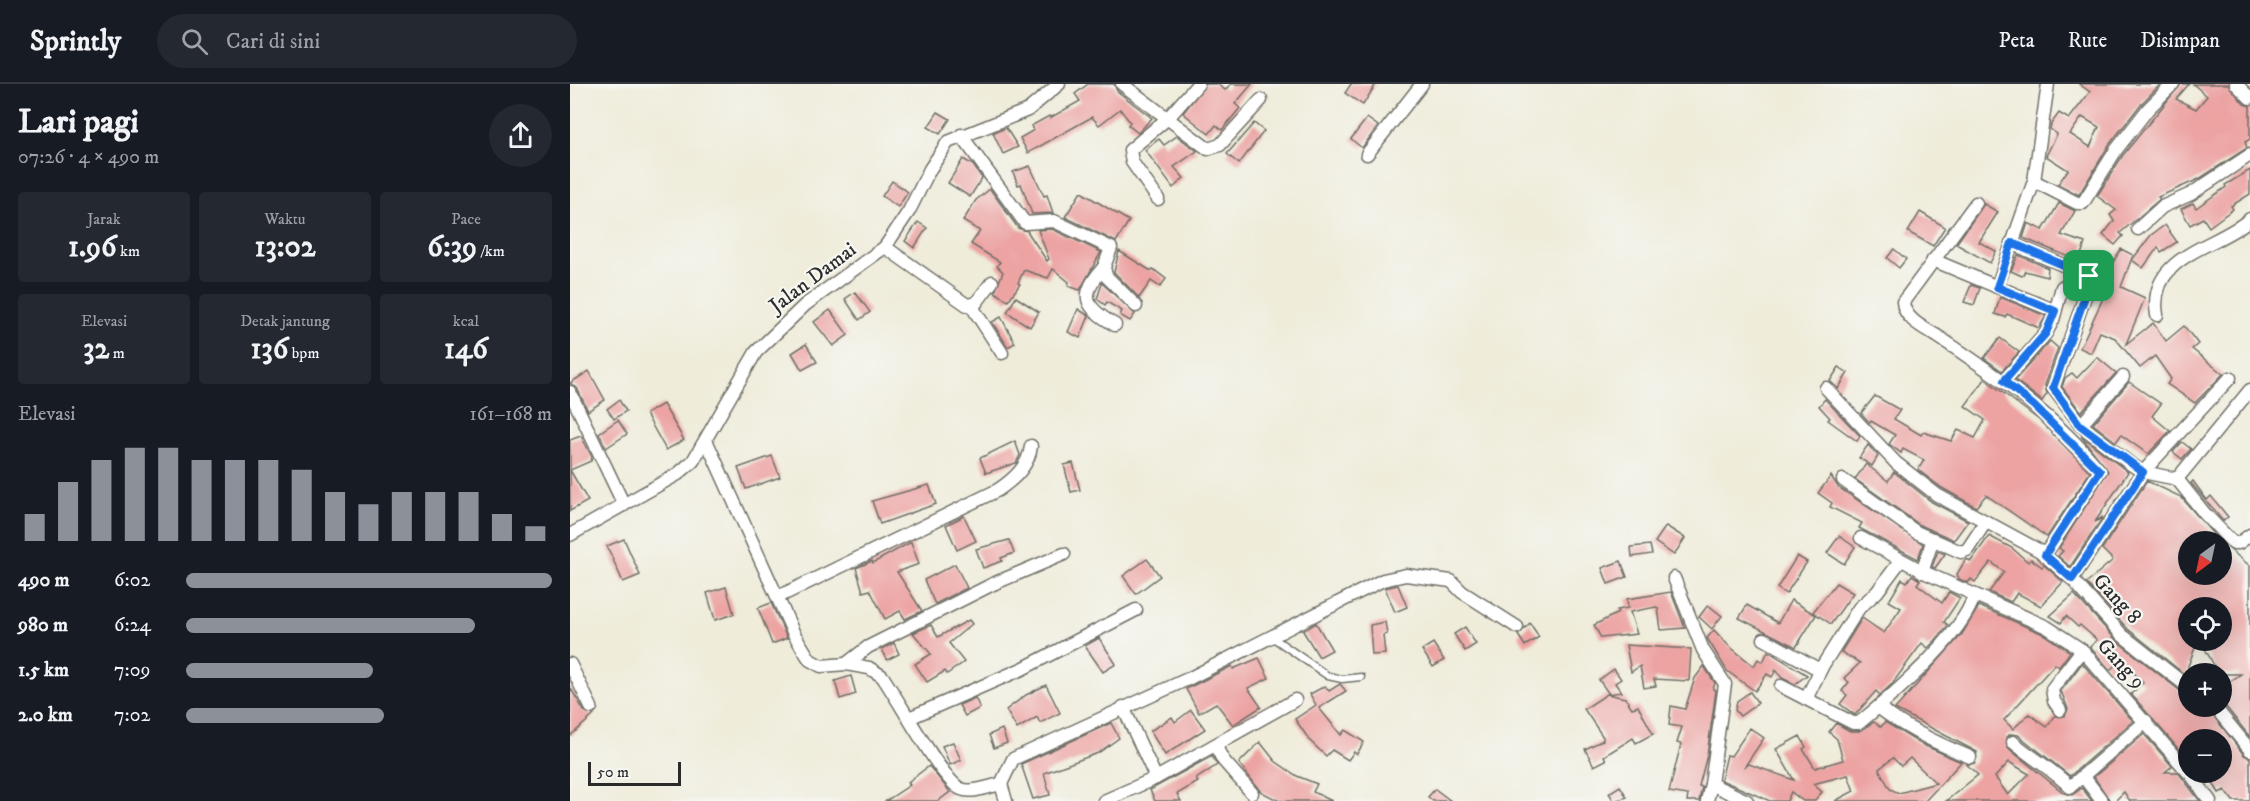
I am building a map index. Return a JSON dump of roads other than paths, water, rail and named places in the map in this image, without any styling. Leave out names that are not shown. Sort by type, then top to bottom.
[{"type":"street","name":"Jalan Damai","points":[[570,535],[678,474],[693,461],[756,352],[805,305],[885,247],[909,211],[942,150],[961,135],[1028,110],[1059,84]]},
{"type":"street","points":[[1122,84],[1208,149],[1214,149],[1261,100]]},
{"type":"street","points":[[1158,199],[1129,156],[1130,150],[1168,118],[1198,84]]},
{"type":"street","points":[[1367,154],[1422,84]]},
{"type":"street","points":[[1997,287],[2034,181],[2048,84]]},
{"type":"street","points":[[2034,181],[2077,203],[2084,203],[2116,150],[2148,109],[2173,84]]},
{"type":"street","points":[[2236,84],[2250,98]]},
{"type":"street","points":[[961,135],[1020,219],[1033,224],[1054,221],[1106,244],[1111,253],[1104,267],[1092,280],[1086,296],[1089,305],[1097,315],[1115,325]]},
{"type":"street","points":[[2138,229],[2162,207],[2191,194],[2250,155]]},
{"type":"street","points":[[1976,202],[1903,302],[1907,315],[2004,381],[2034,406],[2100,471],[2045,555]]},
{"type":"street","points":[[2157,315],[2155,303],[2160,285],[2175,263],[2186,253],[2219,238],[2250,219]]},
{"type":"street","points":[[2012,243],[2089,276],[2090,282],[2053,382],[2055,395],[2080,425],[2143,472],[2177,479],[2205,514],[2233,543],[2239,543],[2250,535]]},
{"type":"street","points":[[885,247],[971,305],[1002,353]]},
{"type":"street","points":[[1933,260],[2055,311]]},
{"type":"street","points":[[1104,267],[1106,276],[1136,306]]},
{"type":"street","points":[[971,305],[976,303],[992,282]]},
{"type":"street","points":[[2004,381],[2046,333],[2062,287]]},
{"type":"street","points":[[2080,425],[2124,377]]},
{"type":"street","points":[[2072,579],[2143,472],[2230,378]]},
{"type":"street","name":"Gang 8","points":[[1826,388],[1896,463],[1937,495],[2045,555],[2072,579],[2122,634],[2178,679]]},
{"type":"street","points":[[2177,479],[2250,390]]},
{"type":"street","points":[[570,392],[624,505]]},
{"type":"street","points":[[706,440],[794,634],[810,660],[821,666],[846,664],[869,668],[882,676],[926,746],[958,788],[967,791],[1001,784]]},
{"type":"street","points":[[778,597],[998,490],[1023,468],[1030,455],[1031,446]]},
{"type":"street","points":[[1843,480],[1916,532],[1961,552],[1967,550],[1985,523]]},
{"type":"street","name":"Gang 9","points":[[1861,538],[1922,572],[2047,627],[2082,650],[2178,759]]},
{"type":"street","points":[[1922,572],[1933,538]]},
{"type":"street","points":[[846,664],[868,647],[993,584],[1064,554]]},
{"type":"street","points":[[1806,699],[1820,670],[1859,608],[1877,592],[1901,560]]},
{"type":"street","points":[[1006,801],[1001,784],[1013,759],[1190,678],[1383,580],[1406,575],[1436,577],[1451,581],[1462,592],[1517,627]]},
{"type":"street","points":[[1674,578],[1703,650],[1725,684],[1707,801]]},
{"type":"street","points":[[1781,686],[1853,723],[1859,723],[1938,650],[1971,606],[1974,596]]},
{"type":"street","points":[[909,718],[1022,669],[1136,610]]},
{"type":"street","points":[[1764,639],[1820,670]]},
{"type":"street","points":[[2060,710],[2054,701],[2052,688],[2082,650]]},
{"type":"street","points":[[570,664],[591,707]]},
{"type":"street","points":[[1104,801],[1156,778],[1295,700]]},
{"type":"street","points":[[1123,707],[1156,778]]},
{"type":"street","points":[[1878,707],[1907,727],[1943,747],[1970,757]]},
{"type":"street","points":[[2223,717],[2250,750]]},
{"type":"street","points":[[2013,742],[2044,768],[2055,772],[2070,787],[2146,721]]},
{"type":"street","points":[[1215,745],[1223,760],[1252,793]]},
{"type":"street","points":[[2083,776],[2102,801]]},
{"type":"street","name":"Gang 9","points":[[2197,783],[2210,801]]},
{"type":"street","points":[[1711,784],[1747,801]]},
{"type":"lane","points":[[1271,636],[1328,676],[1342,679],[1361,677]]}]
